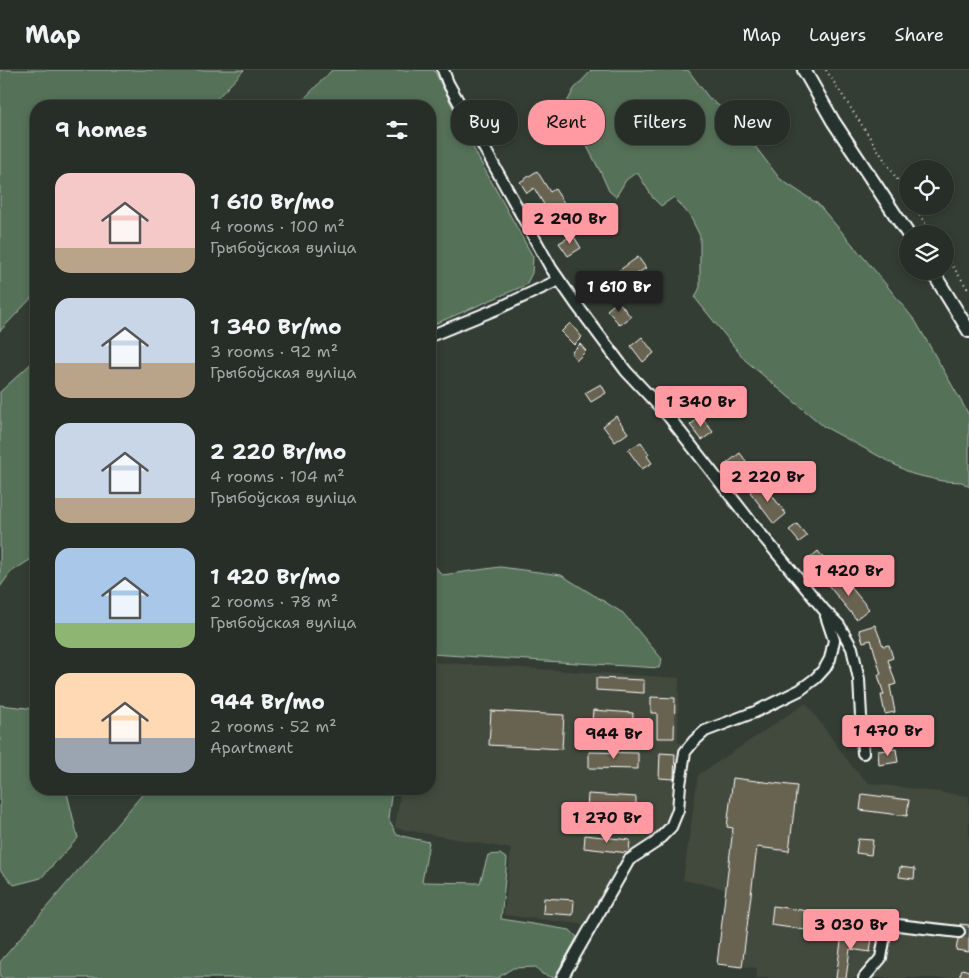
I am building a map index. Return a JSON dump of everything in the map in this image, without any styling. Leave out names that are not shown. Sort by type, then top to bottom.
[{"type":"main road","points":[[804,70],[833,121],[902,225]]},
{"type":"main road","points":[[937,280],[969,331]]},
{"type":"street","points":[[443,70],[448,83],[551,268],[626,370],[669,417],[751,522],[824,610],[839,625],[852,648],[859,679],[863,753]]},
{"type":"street","points":[[436,334],[499,308],[560,280]]},
{"type":"street","points":[[562,978],[629,860],[655,843],[671,827],[678,810],[685,752],[694,741],[705,731],[755,712],[800,690],[816,678],[825,668],[830,659],[834,640],[824,610]]},
{"type":"street","points":[[854,920],[959,932]]},
{"type":"street","points":[[864,978],[881,958],[887,924]]},
{"type":"path","points":[[826,70],[899,182]]},
{"type":"path","points":[[954,268],[969,291]]},
{"type":"shaded area","points":[[436,662],[679,678],[678,743],[683,743],[669,823],[658,835],[627,858],[587,925],[504,915],[511,849],[395,828],[400,795],[436,795]]},
{"type":"shaded area","points":[[806,703],[854,769],[869,783],[969,796],[969,978],[756,978],[757,968],[717,964],[726,889],[683,880],[698,775]]},
{"type":"green space","points":[[0,70],[244,70],[216,100],[30,100],[30,299],[0,331]]},
{"type":"green space","points":[[332,70],[434,70],[451,104],[451,145],[472,145],[533,257],[532,273],[526,285],[436,323],[436,100],[303,100]]},
{"type":"green space","points":[[591,70],[688,70],[709,98],[715,103],[715,145],[754,145],[780,179],[818,204],[916,322],[969,415],[969,487],[962,482],[942,481],[912,474],[823,426],[745,360],[695,298],[700,287],[700,236],[690,216],[674,197],[661,206],[653,198],[637,172],[626,180],[616,197],[609,191],[586,145],[605,145],[605,100],[568,100],[574,89]]},
{"type":"green space","points":[[30,364],[30,560],[11,572],[0,587],[0,392]]},
{"type":"green space","points":[[500,567],[561,575],[623,613],[662,659],[659,668],[436,654],[436,568],[442,575]]},
{"type":"green space","points":[[0,705],[30,708],[30,795],[67,795],[78,838],[41,878],[14,885],[0,870]]},
{"type":"green space","points":[[142,795],[391,795],[388,819],[397,835],[429,842],[422,882],[480,883],[488,855],[500,854],[507,859],[501,919],[570,930],[577,937],[554,978],[542,974],[536,967],[513,968],[500,976],[500,978],[0,978],[0,962]]},
{"type":"building","points":[[537,171],[550,192],[555,189],[568,209],[558,215],[554,207],[548,211],[534,188],[527,193],[520,182]]},
{"type":"building","points":[[573,235],[581,248],[568,256],[559,243]]},
{"type":"building","points":[[638,257],[646,268],[624,282],[617,272]]},
{"type":"building","points":[[618,301],[631,317],[620,325],[607,310]]},
{"type":"building","points":[[570,323],[582,337],[574,345],[561,332]]},
{"type":"building","points":[[642,337],[654,353],[643,362],[631,346]]},
{"type":"building","points":[[580,344],[586,351],[577,360],[571,353]]},
{"type":"building","points":[[601,384],[606,393],[591,402],[585,393]]},
{"type":"building","points":[[616,416],[628,433],[615,442],[603,426]]},
{"type":"building","points":[[701,416],[713,432],[702,440],[690,425]]},
{"type":"building","points":[[641,442],[649,454],[647,456],[652,463],[642,469],[628,450]]},
{"type":"building","points":[[740,453],[749,465],[737,475],[727,463]]},
{"type":"building","points":[[762,482],[786,514],[774,524],[750,492]]},
{"type":"building","points":[[797,524],[807,536],[799,542],[789,530]]},
{"type":"building","points":[[818,551],[827,563],[818,569],[810,558]]},
{"type":"building","points":[[841,575],[869,609],[856,619],[828,585]]},
{"type":"building","points":[[875,625],[883,646],[889,645],[893,658],[888,660],[896,684],[890,686],[895,712],[885,714],[881,695],[884,695],[878,675],[881,674],[871,640],[863,642],[859,630]]},
{"type":"building","points":[[596,678],[644,680],[644,693],[596,690]]},
{"type":"building","points":[[651,697],[675,698],[674,738],[657,738],[657,713],[651,713]]},
{"type":"building","points":[[593,710],[633,713],[632,737],[591,734]]},
{"type":"building","points":[[491,711],[564,715],[562,749],[489,745]]},
{"type":"building","points":[[896,749],[898,762],[879,765],[878,751]]},
{"type":"building","points":[[589,752],[638,753],[638,769],[589,768]]},
{"type":"building","points":[[660,753],[675,754],[674,779],[659,778]]},
{"type":"building","points":[[733,778],[797,786],[789,851],[757,847],[742,967],[717,964],[733,828],[727,827]]},
{"type":"building","points":[[588,794],[636,797],[636,811],[587,809]]},
{"type":"building","points":[[862,794],[909,800],[907,816],[860,810]]},
{"type":"building","points":[[585,835],[630,840],[629,852],[584,848]]},
{"type":"building","points":[[858,839],[873,840],[871,855],[856,853]]},
{"type":"building","points":[[900,867],[915,869],[914,879],[899,877]]},
{"type":"building","points":[[544,898],[574,900],[573,915],[543,913]]},
{"type":"building","points":[[773,906],[843,916],[840,935],[771,925]]},
{"type":"building","points":[[960,924],[969,925],[969,952],[956,950],[958,939],[962,938],[966,933]]},
{"type":"building","points":[[842,934],[872,938],[870,952],[850,949],[846,978],[836,978]]},
{"type":"building","points":[[962,969],[969,971],[969,978],[959,978]]},
{"type":"tunnel","points":[[959,932],[969,933]]}]
